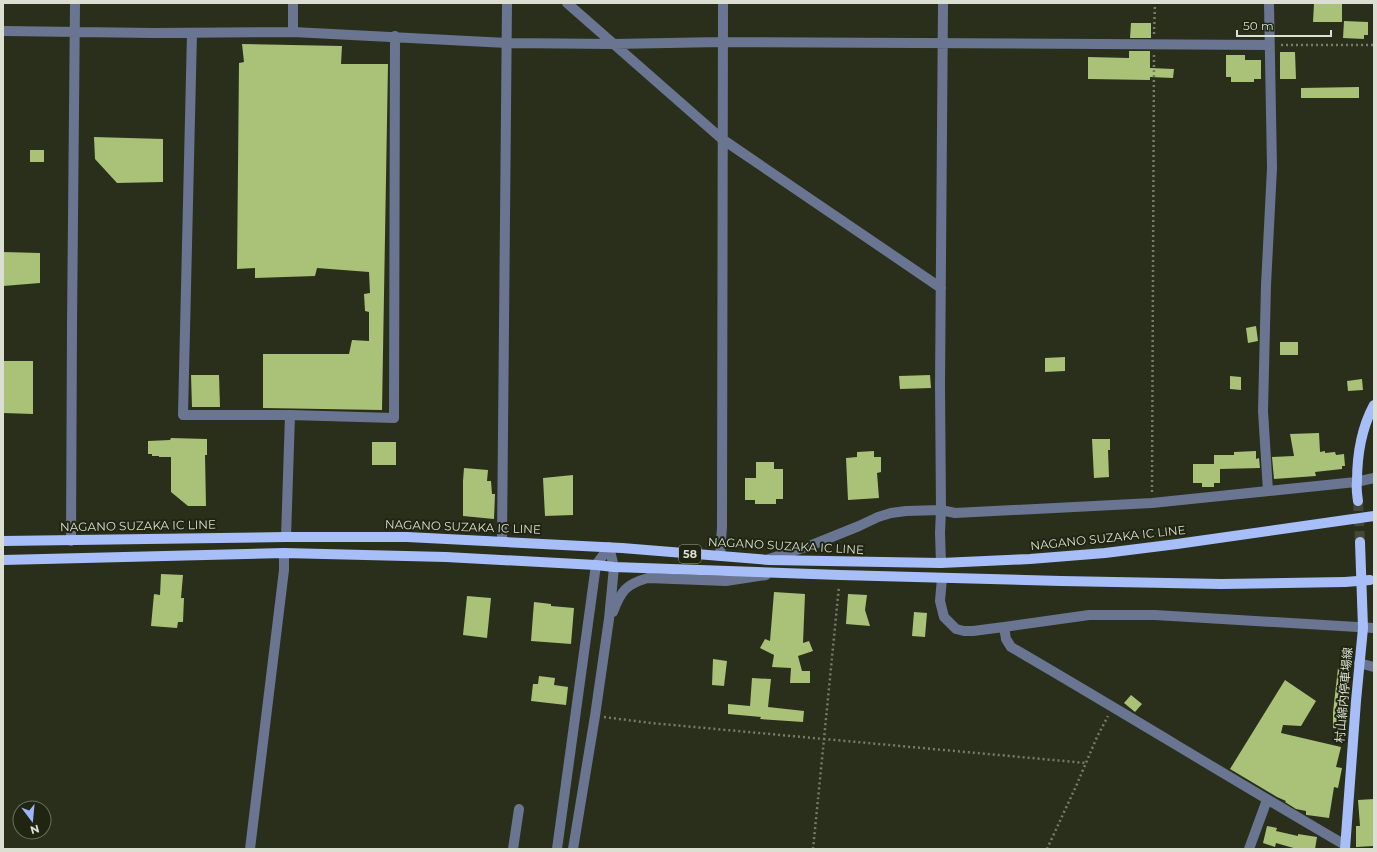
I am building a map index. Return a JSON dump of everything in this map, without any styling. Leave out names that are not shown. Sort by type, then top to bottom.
[{"type":"main road","points":[[1358,500],[1356,482],[1360,450],[1368,416],[1374,405]]},
{"type":"main road","name":"NAGANO SUZAKA IC LINE","points":[[3,541],[71,541],[286,536],[407,537],[609,547],[769,560],[941,563],[1030,559],[1104,553],[1374,516]]},
{"type":"main road","name":"村山綿内停車場線","points":[[1345,847],[1363,628],[1360,542]]},
{"type":"main road","name":"58","points":[[3,560],[284,553],[446,557],[614,567],[942,578],[1221,584],[1345,582],[1372,580]]},
{"type":"street","points":[[71,541],[75,3]]},
{"type":"street","points":[[293,3],[293,32]]},
{"type":"street","points":[[502,541],[507,3]]},
{"type":"street","points":[[567,3],[722,139],[941,288]]},
{"type":"street","points":[[720,556],[722,527],[723,3]]},
{"type":"street","points":[[941,563],[943,3]]},
{"type":"street","points":[[1268,491],[1263,411],[1266,285],[1272,168],[1269,3]]},
{"type":"street","points":[[3,31],[192,33],[293,32],[507,42],[612,44],[722,42],[1269,45]]},
{"type":"street","points":[[192,33],[184,415],[290,415],[394,418],[395,36]]},
{"type":"street","points":[[286,536],[290,415]]},
{"type":"street","points":[[769,560],[812,545],[878,517],[906,510],[941,510],[955,513],[1152,503],[1356,482],[1374,478]]},
{"type":"street","points":[[557,849],[596,565],[609,547]]},
{"type":"street","points":[[573,849],[609,619],[614,567],[609,547]]},
{"type":"street","points":[[250,849],[284,570],[284,553]]},
{"type":"street","points":[[609,619],[620,595],[626,587],[639,580],[648,578],[726,581],[781,573]]},
{"type":"street","points":[[942,578],[940,596],[944,617],[956,629],[973,631],[1004,628],[1089,615],[1155,615],[1374,628]]},
{"type":"street","points":[[1004,628],[1006,639],[1011,647],[1113,706],[1345,847]]},
{"type":"street","points":[[1359,663],[1374,667]]},
{"type":"street","points":[[1249,849],[1267,800]]},
{"type":"street","points":[[514,846],[519,809]]},
{"type":"path","points":[[1152,503],[1155,3]]},
{"type":"path","points":[[1269,45],[1374,45]]},
{"type":"path","points":[[813,849],[840,575]]},
{"type":"path","points":[[1047,849],[1097,737],[1113,706]]},
{"type":"path","points":[[595,716],[651,723],[1086,763]]},
{"type":"building","points":[[1314,3],[1342,3],[1342,22],[1313,22]]},
{"type":"building","points":[[1344,21],[1368,22],[1368,35],[1364,35],[1364,39],[1343,38]]},
{"type":"building","points":[[1131,23],[1151,23],[1151,38],[1130,38]]},
{"type":"building","points":[[242,44],[342,46],[341,64],[388,64],[382,410],[263,408],[263,354],[349,354],[352,340],[369,341],[369,312],[365,311],[364,294],[370,293],[369,272],[317,268],[315,276],[255,278],[255,268],[237,269],[239,63],[244,62]]},
{"type":"building","points":[[1129,51],[1150,51],[1150,68],[1174,69],[1173,78],[1150,77],[1150,80],[1088,79],[1088,57],[1129,58]]},
{"type":"building","points":[[1280,52],[1295,52],[1296,79],[1280,79]]},
{"type":"building","points":[[1226,55],[1245,55],[1245,60],[1261,60],[1261,79],[1254,79],[1254,82],[1231,82],[1231,77],[1226,77]]},
{"type":"building","points":[[1359,87],[1359,98],[1301,98],[1301,88]]},
{"type":"building","points":[[94,137],[163,139],[163,182],[117,183],[95,159]]},
{"type":"building","points":[[30,150],[44,150],[44,162],[30,162]]},
{"type":"building","points":[[3,252],[40,253],[40,283],[3,286]]},
{"type":"building","points":[[1256,326],[1258,341],[1248,343],[1246,328]]},
{"type":"building","points":[[1280,342],[1298,342],[1298,355],[1280,355]]},
{"type":"building","points":[[1065,357],[1065,371],[1045,372],[1045,358]]},
{"type":"building","points":[[3,361],[33,361],[33,414],[3,413]]},
{"type":"building","points":[[191,375],[219,375],[220,407],[192,407]]},
{"type":"building","points":[[930,375],[931,388],[900,389],[899,376]]},
{"type":"building","points":[[1230,376],[1241,377],[1241,390],[1230,389]]},
{"type":"building","points":[[1362,379],[1363,390],[1348,391],[1347,381]]},
{"type":"building","points":[[1319,433],[1320,452],[1335,452],[1336,455],[1344,454],[1345,466],[1342,466],[1342,469],[1315,472],[1316,476],[1274,479],[1272,457],[1294,456],[1290,434]]},
{"type":"building","points":[[171,438],[207,439],[207,455],[205,455],[206,506],[188,506],[171,492],[171,457],[159,457],[148,454],[148,441],[170,440]]},
{"type":"building","points":[[1092,439],[1110,439],[1110,450],[1108,450],[1109,477],[1094,478]]},
{"type":"building","points":[[372,442],[396,442],[396,465],[372,465]]},
{"type":"building","points":[[874,451],[874,457],[881,457],[881,472],[877,473],[879,498],[848,500],[846,458],[857,457],[857,452]]},
{"type":"building","points":[[1256,451],[1256,459],[1259,458],[1260,468],[1220,469],[1220,483],[1214,483],[1214,487],[1202,487],[1202,483],[1193,483],[1193,464],[1214,464],[1214,455],[1234,455],[1234,452]]},
{"type":"building","points":[[756,462],[774,462],[774,469],[783,469],[783,499],[776,499],[776,504],[755,504],[755,500],[745,500],[745,478],[756,478]]},
{"type":"building","points":[[464,468],[488,470],[487,481],[491,481],[492,494],[495,494],[494,519],[463,516]]},
{"type":"building","points":[[573,475],[573,515],[545,516],[543,478]]},
{"type":"building","points":[[161,574],[183,575],[181,598],[184,598],[183,622],[178,622],[177,628],[151,626],[154,594],[160,595]]},
{"type":"building","points":[[774,592],[805,594],[803,643],[809,641],[813,651],[798,656],[802,671],[810,671],[810,683],[790,683],[791,668],[772,667],[774,655],[760,648],[765,639],[770,641]]},
{"type":"building","points":[[848,594],[867,595],[865,610],[870,626],[846,624]]},
{"type":"building","points":[[467,596],[491,598],[487,638],[463,635]]},
{"type":"building","points":[[534,602],[551,604],[551,606],[574,608],[571,644],[531,641]]},
{"type":"building","points":[[914,612],[927,613],[925,637],[912,636]]},
{"type":"building","points":[[713,659],[727,661],[724,686],[712,685]]},
{"type":"building","points":[[1338,668],[1349,669],[1344,729],[1333,728],[1333,712]]},
{"type":"building","points":[[539,676],[555,678],[554,685],[568,687],[566,705],[531,701],[533,684],[538,684]]},
{"type":"building","points":[[752,678],[771,679],[768,707],[804,711],[803,722],[760,719],[761,717],[728,714],[728,704],[750,706]]},
{"type":"building","points":[[1285,680],[1316,701],[1301,726],[1283,725],[1281,733],[1341,747],[1336,767],[1342,768],[1338,788],[1334,787],[1329,818],[1306,815],[1306,811],[1296,809],[1285,802],[1286,801],[1230,769]]},
{"type":"building","points":[[1131,695],[1142,704],[1135,712],[1124,703]]},
{"type":"building","points":[[1374,799],[1374,846],[1356,847],[1356,826],[1360,826],[1358,800]]},
{"type":"building","points":[[1267,826],[1277,828],[1276,831],[1298,836],[1298,834],[1317,837],[1315,849],[1297,849],[1276,843],[1275,847],[1263,843]]},
{"type":"tunnel","points":[[1358,501],[1360,542]]}]
